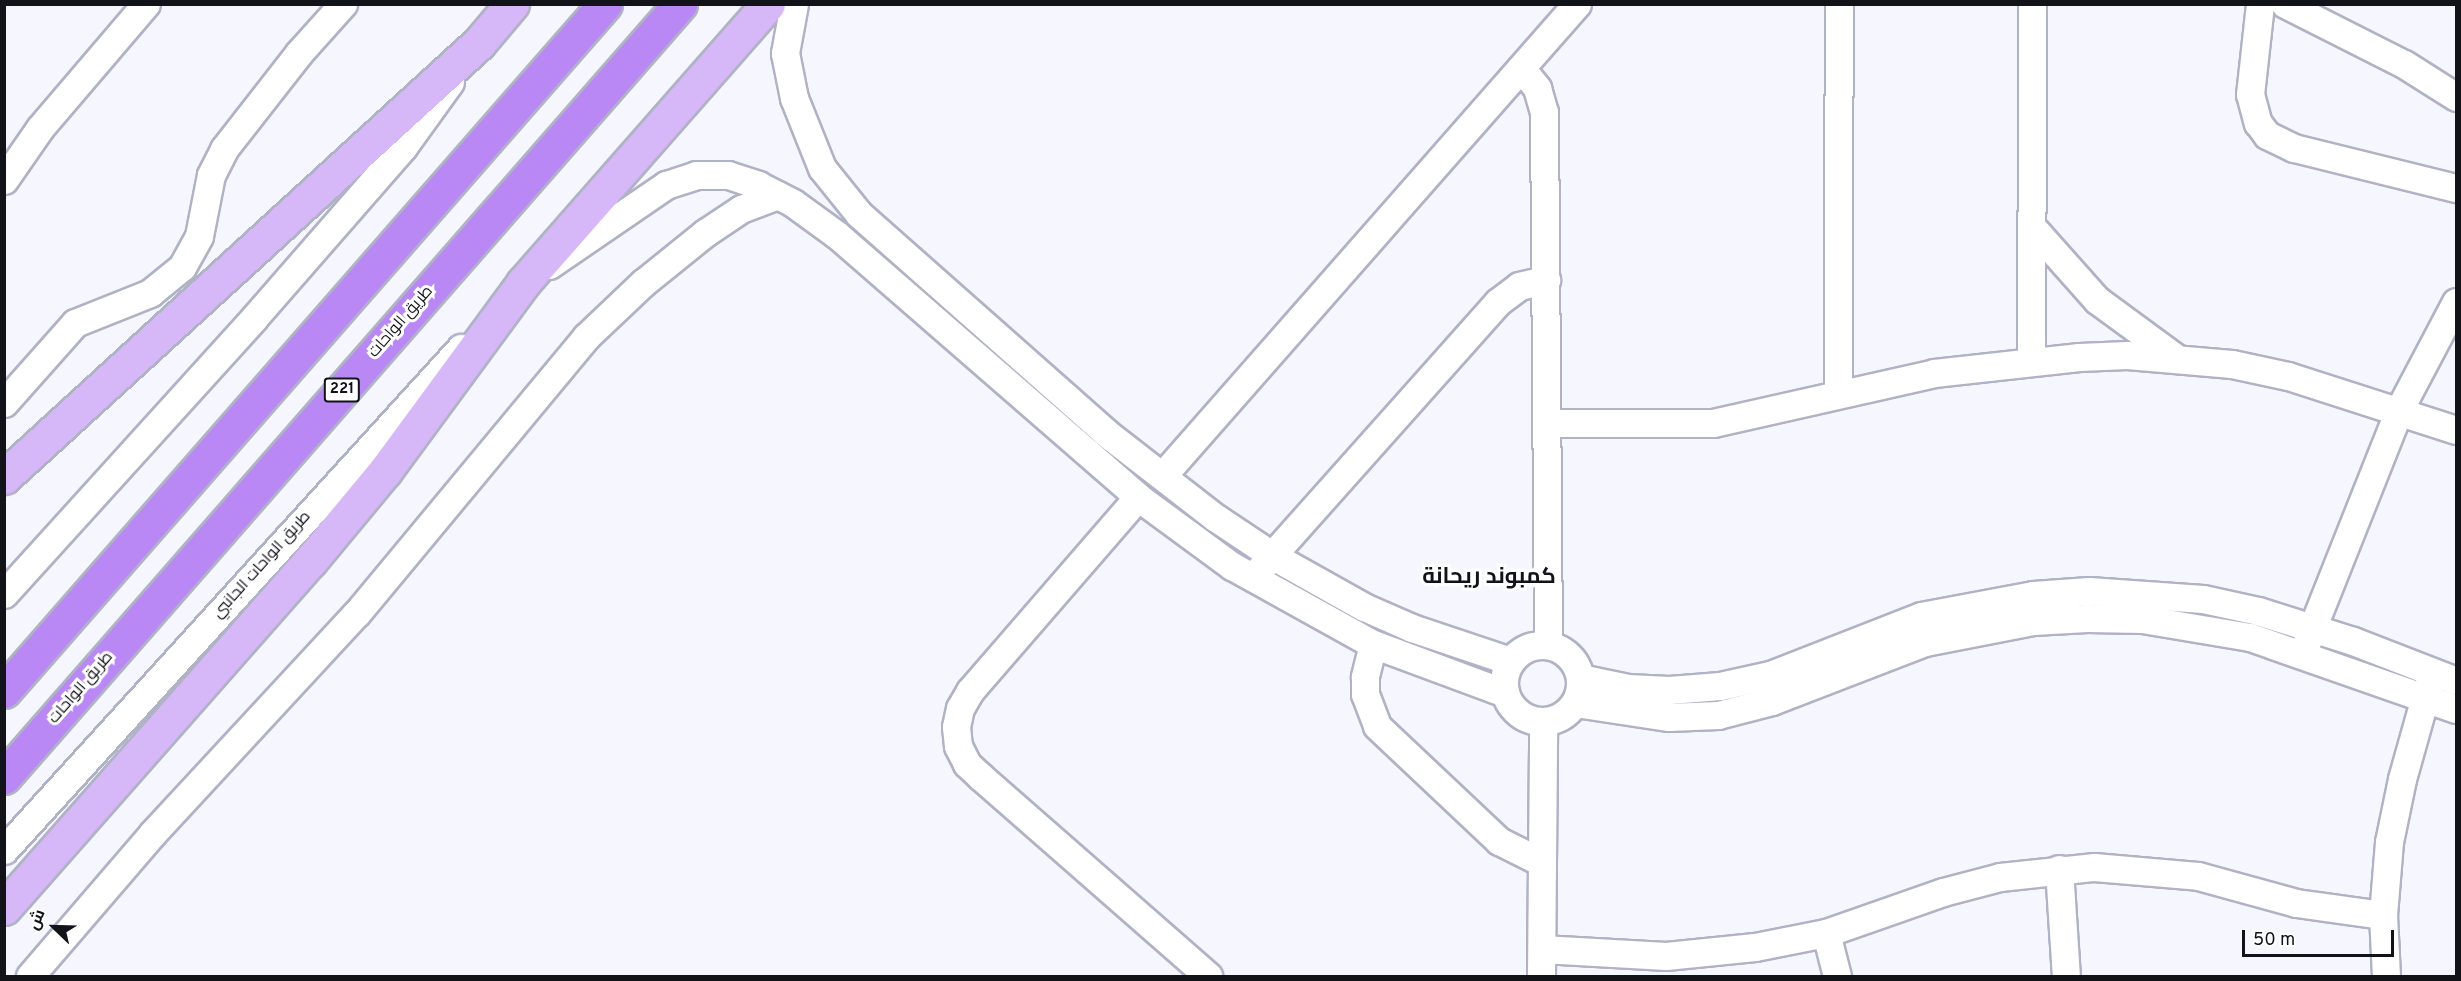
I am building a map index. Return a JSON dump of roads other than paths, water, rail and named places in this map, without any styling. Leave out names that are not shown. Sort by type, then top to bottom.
[{"type":"highway","points":[[4,691],[606,4]]},
{"type":"highway","name":"طريق الواحات","points":[[4,777],[680,4]]},
{"type":"main road","points":[[4,477],[479,43],[512,4]]},
{"type":"main road","points":[[4,908],[385,471],[523,283],[768,4]]},
{"type":"street","points":[[4,180],[40,128],[146,4]]},
{"type":"street","points":[[4,402],[75,323],[150,293],[182,267],[199,236],[211,175],[224,149],[299,53],[343,4]]},
{"type":"street","points":[[794,4],[785,53],[794,98],[822,168],[859,214],[1087,454],[1138,497],[1251,579],[1373,644],[1504,693],[1523,717],[1543,722],[1561,717],[1578,690]]},
{"type":"street","points":[[1163,475],[1577,4]]},
{"type":"street","points":[[1838,393],[1839,4]]},
{"type":"street","points":[[2031,361],[2032,4]]},
{"type":"street","points":[[2260,4],[2250,94],[2258,123],[2267,135],[2294,148],[2457,188]]},
{"type":"street","points":[[2285,4],[2404,64],[2457,97]]},
{"type":"street","points":[[4,594],[395,156],[479,43]]},
{"type":"street","points":[[1521,68],[1537,88],[1544,112],[1548,645]]},
{"type":"street","name":"طريق الواحات الجانبي","points":[[4,850],[383,431],[523,283],[666,185],[696,175],[728,175],[777,195],[837,235],[982,342]]},
{"type":"street","points":[[30,976],[152,834],[357,613],[586,337],[643,283],[705,233],[741,209],[777,195]]},
{"type":"street","points":[[2032,227],[2097,300],[2176,357]]},
{"type":"street","points":[[1251,579],[1498,302],[1519,286],[1546,280]]},
{"type":"street","points":[[2303,653],[2399,410],[2457,302]]},
{"type":"street","points":[[982,342],[1273,556],[1392,620],[1510,662]]},
{"type":"street","points":[[1546,423],[1713,423],[1934,373],[2031,361],[2098,356],[2176,357],[2288,376],[2457,430]]},
{"type":"street","points":[[1087,454],[1106,432]]},
{"type":"street","points":[[1138,497],[970,691],[960,708],[956,727],[958,746],[967,764],[981,777],[1209,976]]},
{"type":"street","points":[[1578,690],[1659,690],[1720,686],[1770,675],[1921,616],[2033,595],[2090,591],[2192,598],[2313,627],[2444,677],[2424,699],[2396,806],[2383,915],[2386,976]]},
{"type":"street","points":[[1504,693],[1505,671],[1510,662],[1526,648],[1548,645],[1566,653],[1578,690],[1624,713],[1718,715],[1772,701],[1925,642],[2032,621],[2087,618],[2164,622],[2250,637],[2303,653],[2424,699],[2457,709]]},
{"type":"street","points":[[1373,644],[1365,685],[1377,726],[1499,841],[1541,861]]},
{"type":"street","points":[[1541,976],[1543,722]]},
{"type":"street","points":[[1542,949],[1666,956],[1755,947],[1826,933],[1971,884],[2059,869],[2163,871],[2316,907],[2383,915]]},
{"type":"street","points":[[2059,869],[2066,976]]},
{"type":"street","points":[[1826,933],[1837,976]]},
{"type":"district","name":"كمبوند ريحانة","points":[[1489,578]]}]
